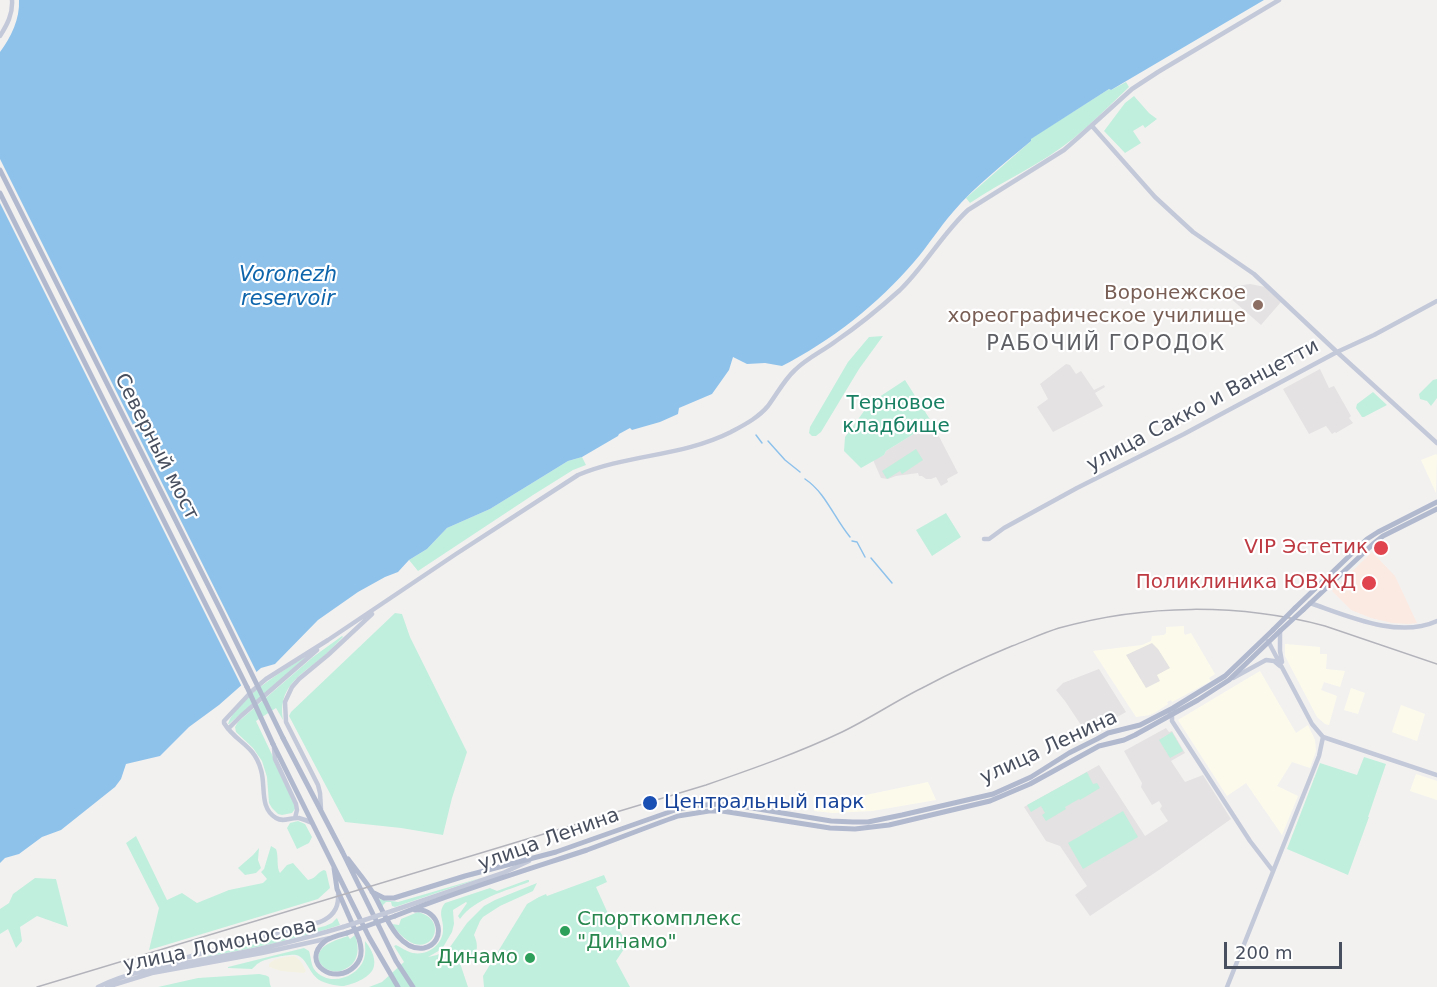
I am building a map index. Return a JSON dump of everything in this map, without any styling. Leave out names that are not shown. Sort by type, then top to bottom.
[{"type":"main road","points":[[0,36],[9,21],[12,0]]},
{"type":"main road","points":[[312,823],[295,818],[281,820],[274,817],[267,809],[262,772],[258,761],[249,747],[228,729],[224,721],[260,684],[578,474],[612,464],[693,447],[712,441],[752,420],[767,407],[800,365],[859,324],[904,285],[968,210],[1064,150],[1132,89],[1279,0]]},
{"type":"main road","points":[[1092,126],[1170,211],[1193,232],[1254,274],[1437,443]]},
{"type":"main road","name":"Северный мост","points":[[0,170],[343,853]]},
{"type":"main road","name":"Северный мост","points":[[0,193],[213,617],[369,937],[398,987]]},
{"type":"main road","name":"улица Сакко и Ванцетти","points":[[984,539],[989,539],[1004,528],[1077,488],[1437,301]]},
{"type":"main road","name":"улица Ленина","points":[[1229,680],[1267,640],[1273,630],[1367,539],[1437,502]]},
{"type":"main road","name":"улица Ленина","points":[[394,914],[537,858],[594,847],[678,816],[709,811],[830,828],[855,829],[889,825],[995,800],[1099,746],[1136,735],[1171,713],[1224,676],[1280,631],[1383,536],[1437,509]]},
{"type":"main road","points":[[322,812],[318,785],[285,722],[285,702],[292,687],[299,679],[386,602]]},
{"type":"main road","points":[[1310,603],[1369,622],[1399,628],[1421,626],[1437,621]]},
{"type":"main road","points":[[1280,631],[1280,651],[1284,670]]},
{"type":"main road","points":[[228,729],[328,640]]},
{"type":"main road","points":[[1267,640],[1312,724],[1323,737],[1437,775]]},
{"type":"main road","name":"улица Ленина","points":[[394,914],[411,910],[558,855],[642,821],[692,806],[719,804],[831,821],[868,822],[902,816],[1001,791],[1031,777],[1069,753],[1108,733],[1140,725],[1171,713],[1266,660],[1276,662],[1284,670]]},
{"type":"main road","points":[[1171,713],[1172,721],[1250,841],[1273,871]]},
{"type":"main road","points":[[1227,987],[1319,756],[1323,737]]},
{"type":"main road","points":[[273,744],[275,759],[296,804],[295,818]]},
{"type":"main road","points":[[343,853],[372,892],[399,938],[416,948],[431,945],[439,933],[436,919],[427,910],[411,910]]},
{"type":"main road","points":[[343,853],[396,961],[413,987]]},
{"type":"main road","points":[[372,892],[394,898],[465,876],[537,858]]},
{"type":"main road","points":[[155,969],[177,960],[325,920],[336,908],[339,897],[334,865]]},
{"type":"main road","points":[[337,890],[359,939],[361,954],[356,964],[348,972],[328,973],[320,967],[316,959],[320,946],[325,942],[344,934],[394,914]]},
{"type":"main road","points":[[155,969],[260,949],[394,914]]},
{"type":"main road","name":"улица Ломоносова","points":[[107,987],[152,973],[250,956],[344,934]]},
{"type":"main road","name":"улица Ломоносова","points":[[98,987],[155,969]]},
{"type":"shaded area","name":"Воронежское хореографическое училище","points":[[1250,284],[1265,287],[1281,302],[1261,325],[1229,297],[1227,292],[1236,286]]},
{"type":"shaded area","points":[[1066,364],[1070,365],[1076,374],[1081,371],[1094,390],[1104,385],[1105,387],[1095,393],[1103,406],[1053,432],[1037,407],[1048,399],[1040,384]]},
{"type":"shaded area","points":[[1320,369],[1329,388],[1334,386],[1353,423],[1332,434],[1326,426],[1309,434],[1283,389]]},
{"type":"shaded area","points":[[931,421],[958,473],[947,479],[948,482],[941,486],[936,477],[926,479],[918,473],[888,479],[881,478],[873,460],[884,455],[886,451]]},
{"type":"shaded area","points":[[1437,455],[1436,493],[1421,460]]},
{"type":"shaded area","name":"Поликлиника ЮВЖД","points":[[1372,552],[1395,576],[1417,623],[1392,623],[1371,618],[1351,610],[1332,591]]},
{"type":"shaded area","points":[[1184,626],[1185,635],[1191,633],[1215,674],[1209,678],[1211,681],[1172,702],[1171,700],[1167,702],[1168,704],[1156,712],[1136,717],[1093,651],[1142,645],[1151,641],[1152,636],[1164,635],[1166,627]]},
{"type":"shaded area","points":[[1152,643],[1170,668],[1157,675],[1160,681],[1146,688],[1126,655]]},
{"type":"shaded area","points":[[1285,644],[1320,647],[1320,654],[1327,654],[1326,669],[1345,671],[1340,687],[1324,682],[1321,690],[1337,696],[1329,725],[1317,717],[1285,656]]},
{"type":"shaded area","points":[[1099,669],[1126,712],[1087,734],[1056,690],[1063,683]]},
{"type":"shaded area","points":[[1260,671],[1296,733],[1308,725],[1315,740],[1316,751],[1310,768],[1292,762],[1277,786],[1298,796],[1282,835],[1246,783],[1227,796],[1178,720]]},
{"type":"shaded area","points":[[1351,688],[1365,693],[1358,714],[1344,710]]},
{"type":"shaded area","points":[[1401,705],[1425,714],[1417,741],[1392,732]]},
{"type":"shaded area","points":[[1166,728],[1169,732],[1172,731],[1185,753],[1171,761],[1185,782],[1203,775],[1231,819],[1090,916],[1075,895],[1087,886],[1060,846],[1046,841],[1024,807],[1099,765],[1145,836],[1168,821],[1160,809],[1162,806],[1159,801],[1152,805],[1124,751]]},
{"type":"shaded area","points":[[1416,774],[1437,781],[1437,800],[1410,791]]},
{"type":"shaded area","points":[[928,782],[936,800],[872,811],[833,813],[814,811],[813,797],[834,795],[842,800]]},
{"type":"green space","points":[[1126,82],[1129,87],[1062,147],[970,203],[966,198],[1031,141],[1030,139],[1109,89]]},
{"type":"green space","points":[[1134,96],[1157,119],[1145,128],[1143,125],[1133,131],[1141,143],[1125,153],[1104,131],[1125,103]]},
{"type":"green space","points":[[883,336],[859,369],[821,432],[812,436],[809,433],[810,427],[848,362],[869,337]]},
{"type":"green space","points":[[1437,379],[1437,398],[1431,406],[1427,401],[1420,399],[1419,394]]},
{"type":"green space","name":"Терновое кладбище","points":[[905,380],[931,421],[886,451],[884,455],[861,468],[844,451],[845,437],[870,403]]},
{"type":"green space","points":[[1373,392],[1387,405],[1362,417],[1356,408],[1357,404]]},
{"type":"green space","points":[[916,449],[923,460],[902,474],[900,471],[887,479],[882,471]]},
{"type":"green space","points":[[582,457],[586,465],[573,470],[533,495],[418,571],[409,560],[427,549],[447,528],[490,509],[568,461]]},
{"type":"green space","points":[[946,513],[961,537],[932,556],[916,530]]},
{"type":"green space","points":[[395,613],[402,614],[410,637],[467,752],[443,835],[345,822],[289,716]]},
{"type":"green space","points":[[342,636],[328,652],[297,678],[286,692],[282,709],[283,720],[276,708],[256,721],[295,803],[292,813],[278,814],[269,803],[267,777],[262,761],[253,748],[236,732],[235,727],[313,657]]},
{"type":"green space","points":[[305,657],[228,724],[233,714],[250,695]]},
{"type":"green space","points":[[1172,732],[1183,751],[1170,758],[1159,740]]},
{"type":"green space","points":[[1364,757],[1386,764],[1348,875],[1287,849],[1320,763],[1357,775]]},
{"type":"green space","points":[[1087,772],[1093,784],[1097,783],[1100,788],[1065,807],[1066,809],[1046,821],[1042,815],[1045,813],[1041,806],[1031,812],[1027,805]]},
{"type":"green space","points":[[1123,811],[1138,837],[1083,869],[1068,843]]},
{"type":"green space","points":[[298,821],[305,824],[312,837],[309,843],[297,849],[287,828],[290,823]]},
{"type":"green space","points":[[136,836],[167,900],[182,893],[197,903],[229,890],[263,883],[267,879],[261,872],[271,846],[276,849],[280,873],[287,865],[293,863],[308,880],[324,870],[330,888],[318,899],[149,950],[159,908],[126,843]]},
{"type":"green space","points":[[259,848],[258,860],[261,868],[256,873],[245,875],[238,868]]},
{"type":"green space","name":"Спорткомплекс \"Динамо\"","points":[[604,875],[607,882],[596,887],[610,918],[628,943],[616,961],[630,987],[484,987],[483,976],[527,904],[546,894],[547,896]]},
{"type":"green space","points":[[484,877],[395,907],[391,902],[386,902],[383,909],[378,899],[398,902]]},
{"type":"green space","points":[[35,878],[56,879],[68,927],[37,916],[20,927],[22,941],[16,948],[8,929],[0,934],[0,909],[9,903],[13,894]]},
{"type":"green space","points":[[527,880],[529,882],[482,900],[460,919],[458,916],[467,903],[453,910],[452,932],[442,949],[428,957],[437,955],[450,947],[467,923],[484,906],[537,883],[533,891],[500,906],[480,921],[474,935],[477,944],[476,952],[474,956],[460,963],[468,987],[369,987],[382,982],[404,962],[394,946],[413,953],[424,953],[437,945],[442,935],[441,913],[445,903],[490,888],[497,891]]},
{"type":"green space","points":[[418,912],[429,917],[434,925],[435,933],[431,940],[424,944],[415,944],[404,938],[392,924],[399,925],[401,919]]},
{"type":"green space","points":[[337,918],[340,925],[323,930],[270,944],[199,958],[325,926]]},
{"type":"green space","points":[[355,935],[358,951],[352,964],[336,972],[322,965],[319,955],[324,947],[338,939],[348,936],[350,939]]},
{"type":"green space","points":[[365,941],[373,956],[373,970],[353,984],[344,986],[321,981],[303,959],[296,955],[266,960],[258,963],[252,969],[228,968],[304,948],[309,951],[313,967],[320,975],[326,978],[341,978],[349,976],[360,966],[365,957]]},
{"type":"green space","points":[[259,974],[269,978],[271,987],[158,987],[198,978]]},
{"type":"sand","points":[[294,956],[302,964],[306,971],[304,973],[281,971],[269,967],[274,960]]},
{"type":"water","name":"Voronezh reservoir","points":[[19,0],[1264,0],[1111,90],[1109,89],[1031,139],[962,202],[900,278],[836,333],[782,366],[765,363],[747,364],[733,357],[729,370],[712,394],[679,408],[678,414],[660,422],[632,430],[630,428],[582,457],[568,461],[490,509],[447,528],[427,549],[409,560],[398,572],[358,592],[318,620],[275,664],[261,668],[219,705],[189,727],[160,756],[126,764],[121,779],[115,787],[61,830],[42,837],[19,854],[5,858],[0,863],[0,52],[14,28]]},
{"type":"pier","points":[[0,159],[258,675],[243,689],[0,203]]},
{"type":"waterway","points":[[756,435],[762,443]]},
{"type":"waterway","points":[[768,441],[785,460],[800,472]]},
{"type":"waterway","points":[[805,479],[819,491],[850,537]]},
{"type":"waterway","points":[[852,541],[857,542],[865,557]]},
{"type":"waterway","points":[[871,558],[892,583]]},
{"type":"railway","points":[[37,987],[706,785],[825,740],[937,680],[1001,651],[1053,630],[1092,620],[1125,614],[1192,609],[1259,613],[1325,626],[1437,664]]},
{"type":"place","name":"Воронежское хореографическое училище","points":[[1258,305]]},
{"type":"place","name":"VIP Эстетик","points":[[1381,548]]},
{"type":"place","name":"Поликлиника ЮВЖД","points":[[1369,583]]},
{"type":"place","name":"Центральный парк","points":[[650,803]]},
{"type":"place","name":"Спорткомплекс \"Динамо\"","points":[[565,931]]},
{"type":"place","name":"Динамо","points":[[530,958]]},
{"type":"district","name":"РАБОЧИЙ ГОРОДОК","points":[[1106,345]]}]
